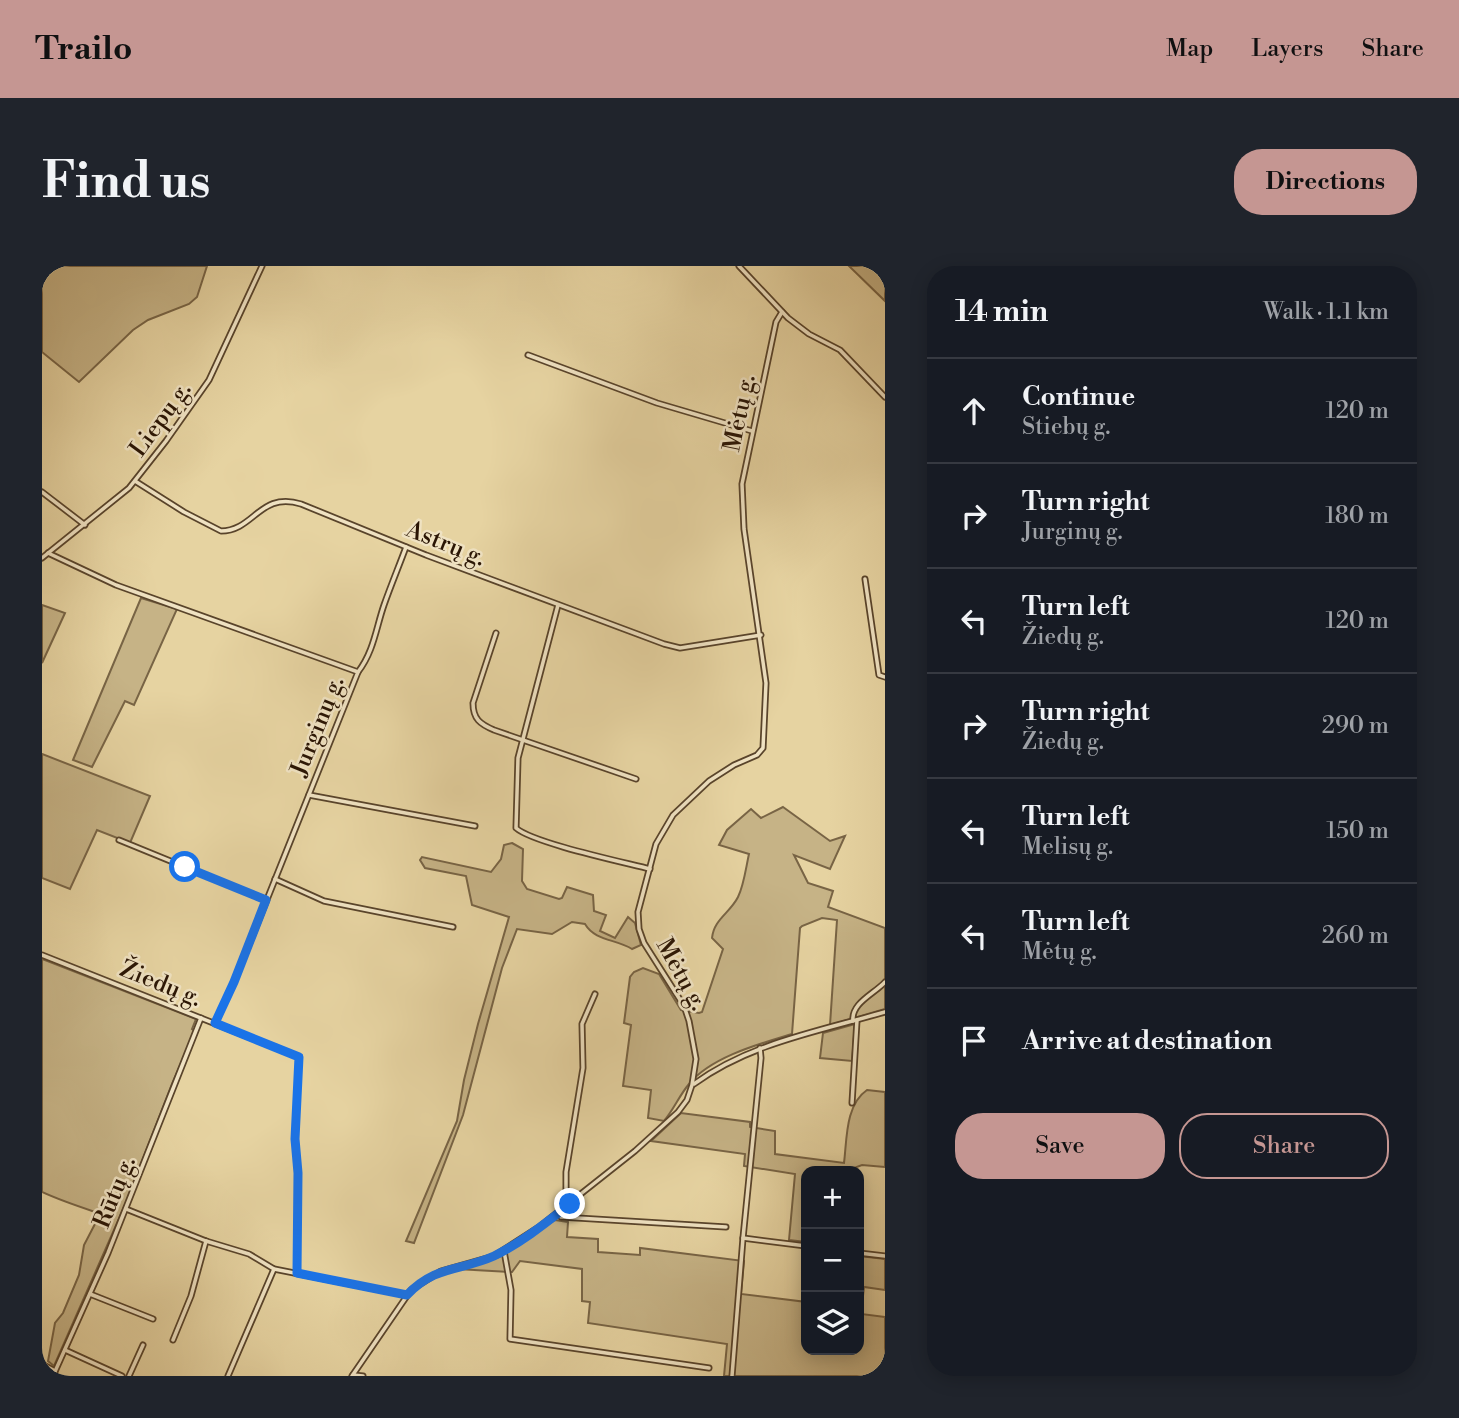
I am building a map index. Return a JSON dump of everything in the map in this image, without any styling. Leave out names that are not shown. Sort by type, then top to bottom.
[{"type":"street","name":"Liepų g.","points":[[42,558],[85,526],[135,481],[209,380],[262,266]]},
{"type":"street","points":[[739,266],[782,313],[800,328],[840,351],[885,397]]},
{"type":"street","name":"Mėtų g.","points":[[353,1375],[407,1295],[420,1283],[441,1271],[486,1259],[504,1251],[557,1214],[635,1151],[678,1112],[687,1100],[692,1085],[695,1049],[689,1021],[684,1006],[644,943],[639,929],[638,912],[656,844],[673,815],[709,781],[762,751],[766,683],[746,543],[742,484],[776,322],[782,313]]},
{"type":"street","points":[[528,355],[657,402],[752,431]]},
{"type":"street","name":"Astrų g.","points":[[135,481],[173,506],[221,531],[236,528],[276,501],[287,499],[645,638],[680,648],[761,635]]},
{"type":"street","points":[[42,492],[85,526]]},
{"type":"street","points":[[358,671],[370,652],[379,629],[383,609],[406,546]]},
{"type":"street","name":"Jurginų g.","points":[[48,553],[116,585],[358,671],[234,982],[215,1023]]},
{"type":"street","points":[[865,579],[879,675],[885,677]]},
{"type":"street","points":[[558,605],[518,758],[514,822],[519,831],[559,845],[650,869]]},
{"type":"street","points":[[496,633],[473,703],[473,713],[482,725],[636,779]]},
{"type":"street","points":[[308,795],[475,826]]},
{"type":"street","points":[[119,840],[266,900]]},
{"type":"street","points":[[275,879],[324,901],[453,927]]},
{"type":"street","name":"Žiedų g.","points":[[42,955],[299,1057],[295,1139],[298,1173],[297,1273]]},
{"type":"street","points":[[852,1103],[855,1021],[852,1016],[857,1006],[885,982]]},
{"type":"street","points":[[570,1204],[566,1196],[566,1171],[583,1068],[582,1024],[595,994]]},
{"type":"street","points":[[692,1085],[731,1060],[760,1048],[885,1012]]},
{"type":"street","name":"Rūtų g.","points":[[53,1376],[126,1209],[201,1018]]},
{"type":"street","points":[[732,1376],[760,1048]]},
{"type":"street","points":[[126,1209],[206,1241],[249,1254],[274,1269],[407,1295]]},
{"type":"street","points":[[557,1214],[561,1217],[726,1227]]},
{"type":"street","points":[[743,1238],[801,1246]]},
{"type":"street","points":[[173,1339],[191,1296],[206,1241]]},
{"type":"street","points":[[504,1251],[511,1290],[510,1339],[709,1368]]},
{"type":"street","points":[[864,1254],[885,1256]]},
{"type":"street","points":[[228,1376],[274,1269]]},
{"type":"street","points":[[90,1294],[153,1319]]},
{"type":"street","points":[[129,1376],[143,1345]]},
{"type":"street","points":[[65,1350],[122,1376]]},
{"type":"street","points":[[42,1364],[55,1371]]},
{"type":"street","points":[[353,1375],[363,1376]]},
{"type":"shaded area","points":[[42,266],[207,266],[197,297],[189,304],[148,320],[133,330],[79,382],[42,352]]},
{"type":"shaded area","points":[[849,266],[885,266],[885,301]]},
{"type":"shaded area","points":[[141,598],[177,609],[134,705],[125,701],[92,767],[73,760]]},
{"type":"shaded area","points":[[42,605],[65,613],[42,663]]},
{"type":"shaded area","points":[[42,754],[150,796],[130,843],[97,830],[70,889],[42,878]]},
{"type":"shaded area","points":[[783,807],[830,841],[845,836],[830,869],[794,855],[808,883],[833,891],[828,907],[885,928],[885,1009],[830,1025],[837,920],[822,918],[802,926],[792,1034],[736,1053],[710,1066],[689,1084],[664,1121],[648,1118],[651,1090],[623,1086],[631,1025],[624,1023],[630,977],[643,968],[659,974],[681,1010],[702,1012],[723,949],[712,938],[713,931],[738,897],[749,854],[719,845],[727,830],[751,809],[761,818]]},
{"type":"shaded area","points":[[512,843],[523,849],[522,881],[527,889],[559,899],[567,887],[593,895],[594,911],[606,915],[600,931],[615,938],[628,917],[635,923],[641,945],[632,949],[594,934],[585,924],[572,922],[552,934],[517,929],[502,968],[463,1115],[414,1243],[406,1241],[457,1121],[478,1024],[509,917],[472,905],[466,876],[425,868],[420,860],[422,857],[491,872],[501,859],[504,845]]},
{"type":"shaded area","points":[[42,959],[196,1019],[192,1029],[195,1031],[125,1205],[54,1366],[48,1361],[55,1323],[63,1313],[79,1275],[84,1245],[96,1222],[95,1212],[42,1192]]},
{"type":"shaded area","points":[[855,1024],[852,1061],[820,1058],[823,1033]]},
{"type":"shaded area","points":[[867,1090],[885,1092],[885,1167],[801,1166],[801,1241],[789,1240],[795,1174],[744,1166],[745,1154],[651,1141],[681,1113],[750,1122],[750,1127],[775,1131],[775,1154],[844,1163],[851,1114],[860,1096]]},
{"type":"shaded area","points":[[555,1220],[568,1222],[567,1237],[598,1239],[598,1252],[640,1255],[640,1248],[744,1261],[741,1294],[801,1301],[801,1355],[864,1355],[864,1314],[885,1317],[885,1376],[724,1376],[727,1344],[588,1323],[590,1302],[582,1301],[582,1269],[520,1261],[512,1272],[456,1269],[499,1257]]},
{"type":"shaded area","points":[[864,1257],[885,1259],[885,1290],[864,1287]]},
{"type":"route","points":[[185,867],[266,900],[215,1023],[299,1057],[295,1139],[298,1173],[297,1273],[407,1295],[420,1283],[441,1271],[486,1259],[504,1251],[570,1204]]}]
